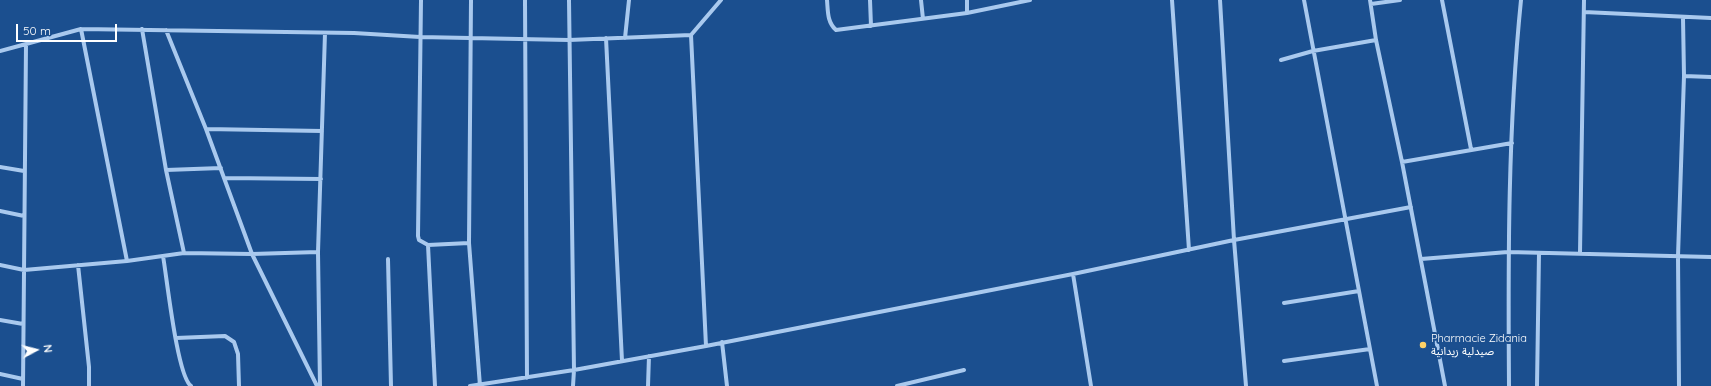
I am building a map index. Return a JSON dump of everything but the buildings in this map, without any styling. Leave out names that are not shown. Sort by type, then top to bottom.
[{"type":"street","points":[[421,0],[418,236],[419,240],[428,245],[469,243]]},
{"type":"street","points":[[471,0],[469,243],[480,385]]},
{"type":"street","points":[[525,0],[524,39],[527,378]]},
{"type":"street","points":[[569,0],[573,386]]},
{"type":"street","points":[[625,38],[629,0]]},
{"type":"street","points":[[706,346],[691,35],[721,0]]},
{"type":"street","points":[[827,0],[828,18],[831,26],[836,30],[967,13],[1013,2],[1030,0]]},
{"type":"street","points":[[870,0],[871,26]]},
{"type":"street","points":[[921,0],[923,19]]},
{"type":"street","points":[[967,0],[967,13]]},
{"type":"street","points":[[1172,0],[1188,250]]},
{"type":"street","points":[[1220,0],[1234,240],[1246,386]]},
{"type":"street","points":[[1304,0],[1377,386]]},
{"type":"street","points":[[1400,0],[1370,2],[1376,40],[1411,207],[1445,386]]},
{"type":"street","points":[[1442,0],[1471,150]]},
{"type":"street","points":[[1509,386],[1508,252],[1515,58],[1521,0]]},
{"type":"street","points":[[1580,253],[1584,0]]},
{"type":"street","points":[[1584,12],[1683,18],[1711,18]]},
{"type":"street","points":[[1679,386],[1678,256],[1684,76],[1683,18]]},
{"type":"street","points":[[0,51],[81,29],[325,33],[420,37],[569,40],[691,35]]},
{"type":"street","points":[[81,29],[127,261]]},
{"type":"street","points":[[142,29],[166,170],[184,253]]},
{"type":"street","points":[[166,30],[225,178],[252,254],[317,386]]},
{"type":"street","points":[[320,386],[318,252],[325,33]]},
{"type":"street","points":[[606,38],[622,361]]},
{"type":"street","points":[[1281,60],[1313,51],[1376,40]]},
{"type":"street","points":[[23,386],[26,44]]},
{"type":"street","points":[[1684,76],[1711,77]]},
{"type":"street","points":[[206,129],[322,130]]},
{"type":"street","points":[[1402,162],[1512,143]]},
{"type":"street","points":[[0,167],[24,171]]},
{"type":"street","points":[[166,170],[221,168]]},
{"type":"street","points":[[225,178],[321,179]]},
{"type":"street","points":[[470,386],[527,378],[706,346],[1073,274],[1234,240],[1411,207]]},
{"type":"street","points":[[0,211],[24,216]]},
{"type":"street","points":[[428,245],[435,386]]},
{"type":"street","points":[[0,265],[24,270],[127,261],[184,253],[252,254],[318,252]]},
{"type":"street","points":[[1421,259],[1508,252],[1711,257]]},
{"type":"street","points":[[1537,386],[1538,253]]},
{"type":"street","points":[[163,256],[176,338],[185,376],[191,386]]},
{"type":"street","points":[[388,259],[391,386]]},
{"type":"street","points":[[78,265],[89,367],[89,386]]},
{"type":"street","points":[[1073,274],[1091,386]]},
{"type":"street","points":[[1284,303],[1359,291]]},
{"type":"street","points":[[0,320],[23,324]]},
{"type":"street","points":[[176,338],[225,336],[234,342],[238,354],[238,386]]},
{"type":"street","points":[[722,342],[727,386]]},
{"type":"street","points":[[1284,361],[1370,349]]},
{"type":"street","points":[[648,386],[650,356]]},
{"type":"street","points":[[896,386],[964,370]]},
{"type":"street","points":[[0,374],[23,379]]},
{"type":"place","name":"Pharmacie Zidania صيدلية زيدانية","points":[[1423,345]]}]
